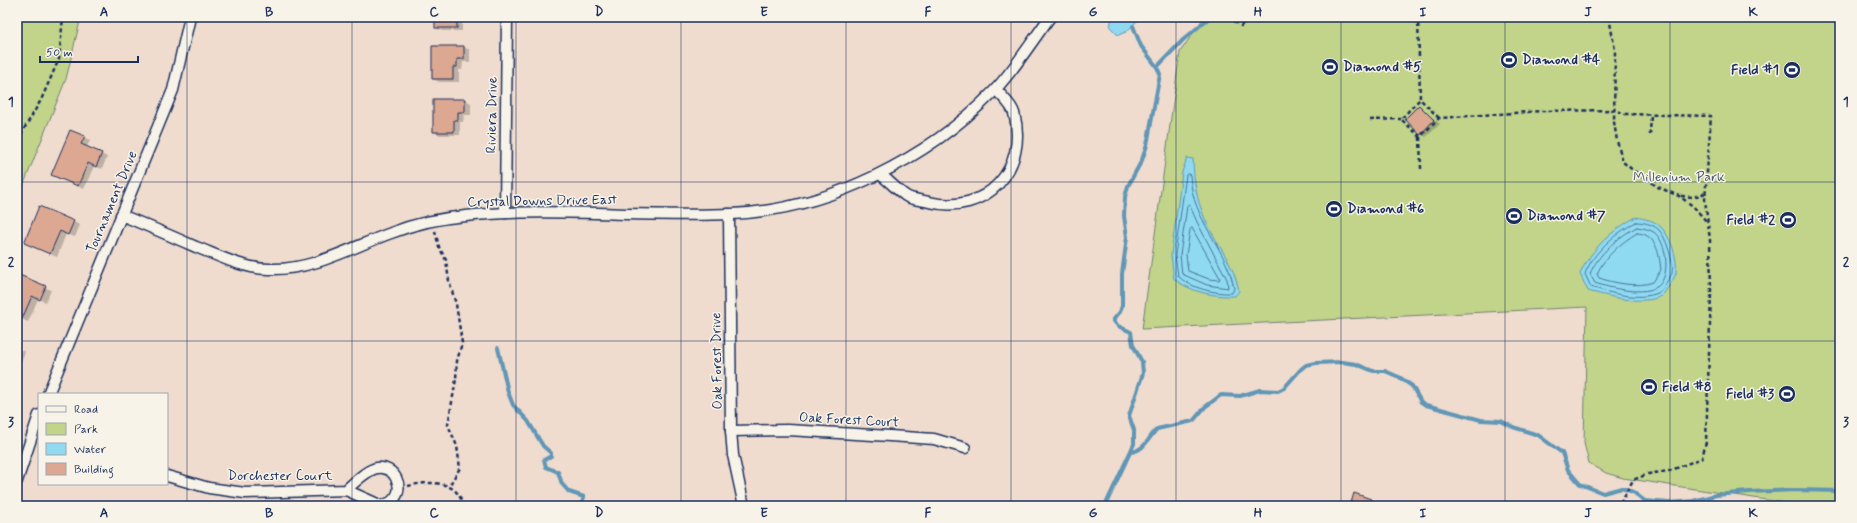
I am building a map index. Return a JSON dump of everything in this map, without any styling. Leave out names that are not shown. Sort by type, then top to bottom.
[{"type":"street","name":"Tournament Drive","points":[[48,393],[173,90],[190,17]]},
{"type":"street","name":"Riviera Drive","points":[[505,213],[508,17]]},
{"type":"street","name":"Crystal Downs Drive East","points":[[121,215],[228,260],[249,267],[269,269],[300,267],[339,254],[393,232],[463,216],[505,213],[729,214],[792,205],[837,192],[880,174],[914,155],[943,134],[970,113],[996,89],[1050,17]]},
{"type":"street","points":[[880,174],[907,196],[939,204],[966,204],[990,192],[1008,174],[1018,146],[1014,112],[996,89]]},
{"type":"street","name":"Oak Forest Drive","points":[[729,214],[731,432],[733,455],[744,506]]},
{"type":"street","points":[[17,481],[37,427]]},
{"type":"street","name":"Oak Forest Court","points":[[731,432],[788,430],[934,439],[965,448]]},
{"type":"street","name":"Dorchester Court","points":[[168,476],[209,488],[245,492],[346,490],[382,506],[393,500],[399,488],[397,478],[389,470],[377,468],[364,475],[346,490]]},
{"type":"path","points":[[17,141],[41,100],[59,59],[63,17]]},
{"type":"path","points":[[1229,17],[1241,26],[1248,17]]},
{"type":"path","points":[[1418,17],[1420,99],[1439,118]]},
{"type":"path","points":[[1609,17],[1616,50],[1615,110],[1617,141],[1623,162],[1658,187],[1679,196],[1693,206],[1708,222]]},
{"type":"path","points":[[1370,120],[1401,119],[1420,99]]},
{"type":"path","points":[[1420,137],[1439,118],[1542,111],[1615,110],[1625,114],[1711,116],[1706,193],[1711,293],[1706,442],[1702,458],[1669,471],[1648,474],[1633,480],[1619,506]]},
{"type":"path","points":[[1650,135],[1651,114]]},
{"type":"path","points":[[1401,119],[1420,137],[1421,169]]},
{"type":"path","points":[[1679,196],[1693,197],[1706,193]]},
{"type":"path","points":[[433,222],[439,247],[446,260],[449,281],[456,304],[462,343],[457,361],[456,379],[448,425],[457,446],[460,468],[449,486]]},
{"type":"path","points":[[399,488],[431,482],[449,486],[462,499],[463,506]]},
{"type":"green space","points":[[17,17],[81,17],[66,79],[17,201]]},
{"type":"green space","name":"Millenium Park","points":[[1204,17],[1840,17],[1840,506],[1806,506],[1623,478],[1606,473],[1589,463],[1584,443],[1587,307],[1142,329],[1180,52]]},
{"type":"water","points":[[1112,17],[1141,17],[1126,32],[1118,35],[1110,27]]},
{"type":"water","points":[[1187,158],[1193,159],[1196,190],[1199,204],[1205,219],[1237,281],[1239,291],[1235,296],[1219,296],[1203,293],[1181,284],[1174,279],[1171,255],[1182,172]]},
{"type":"water","points":[[1636,217],[1656,223],[1668,236],[1676,261],[1676,273],[1671,283],[1661,296],[1645,300],[1625,299],[1588,291],[1580,274],[1590,256],[1611,234]]},
{"type":"building","points":[[435,17],[457,17],[457,28],[435,28]]},
{"type":"building","points":[[432,46],[464,46],[464,59],[457,59],[457,67],[453,67],[453,79],[432,79]]},
{"type":"building","points":[[433,99],[465,99],[465,112],[458,112],[458,120],[454,120],[454,132],[433,132]]},
{"type":"building","points":[[1419,105],[1434,120],[1420,135],[1405,119]]},
{"type":"building","points":[[70,130],[85,136],[81,144],[102,153],[96,167],[88,163],[78,186],[51,175]]},
{"type":"building","points":[[39,206],[74,221],[68,235],[60,231],[50,254],[24,243]]},
{"type":"building","points":[[17,274],[46,286],[40,300],[32,296],[22,319],[17,317]]},
{"type":"building","points":[[1354,493],[1371,499],[1370,502],[1384,506],[1350,506]]},
{"type":"waterway","points":[[1157,67],[1183,40],[1210,17]]},
{"type":"waterway","points":[[1105,506],[1134,444],[1134,430],[1129,416],[1143,373],[1142,362],[1133,345],[1131,332],[1118,326],[1113,320],[1120,312],[1122,306],[1122,274],[1127,237],[1124,216],[1125,197],[1128,186],[1142,160],[1147,145],[1160,74],[1157,67],[1141,46],[1133,26]]},
{"type":"waterway","points":[[498,348],[508,392],[513,405],[528,421],[543,446],[551,453],[551,456],[544,460],[546,467],[558,472],[562,484],[569,492],[584,497],[581,506]]},
{"type":"waterway","points":[[1131,452],[1140,449],[1157,429],[1193,421],[1205,407],[1221,395],[1240,396],[1260,390],[1278,391],[1284,388],[1306,365],[1342,362],[1356,364],[1373,371],[1385,371],[1399,377],[1412,386],[1421,402],[1426,405],[1481,420],[1501,421],[1513,427],[1538,435],[1562,453],[1568,470],[1580,484],[1603,493],[1622,488],[1633,492],[1645,501],[1669,503],[1693,501],[1716,495],[1749,492],[1797,490],[1840,491]]},
{"type":"place","name":"Diamond #4","points":[[1509,60]]},
{"type":"place","name":"Diamond #5","points":[[1330,67]]},
{"type":"place","name":"Field #1","points":[[1792,70]]},
{"type":"place","name":"Diamond #6","points":[[1334,209]]},
{"type":"place","name":"Diamond #7","points":[[1514,216]]},
{"type":"place","name":"Field #2","points":[[1788,220]]},
{"type":"place","name":"Field #8","points":[[1649,387]]},
{"type":"place","name":"Field #3","points":[[1787,394]]}]
